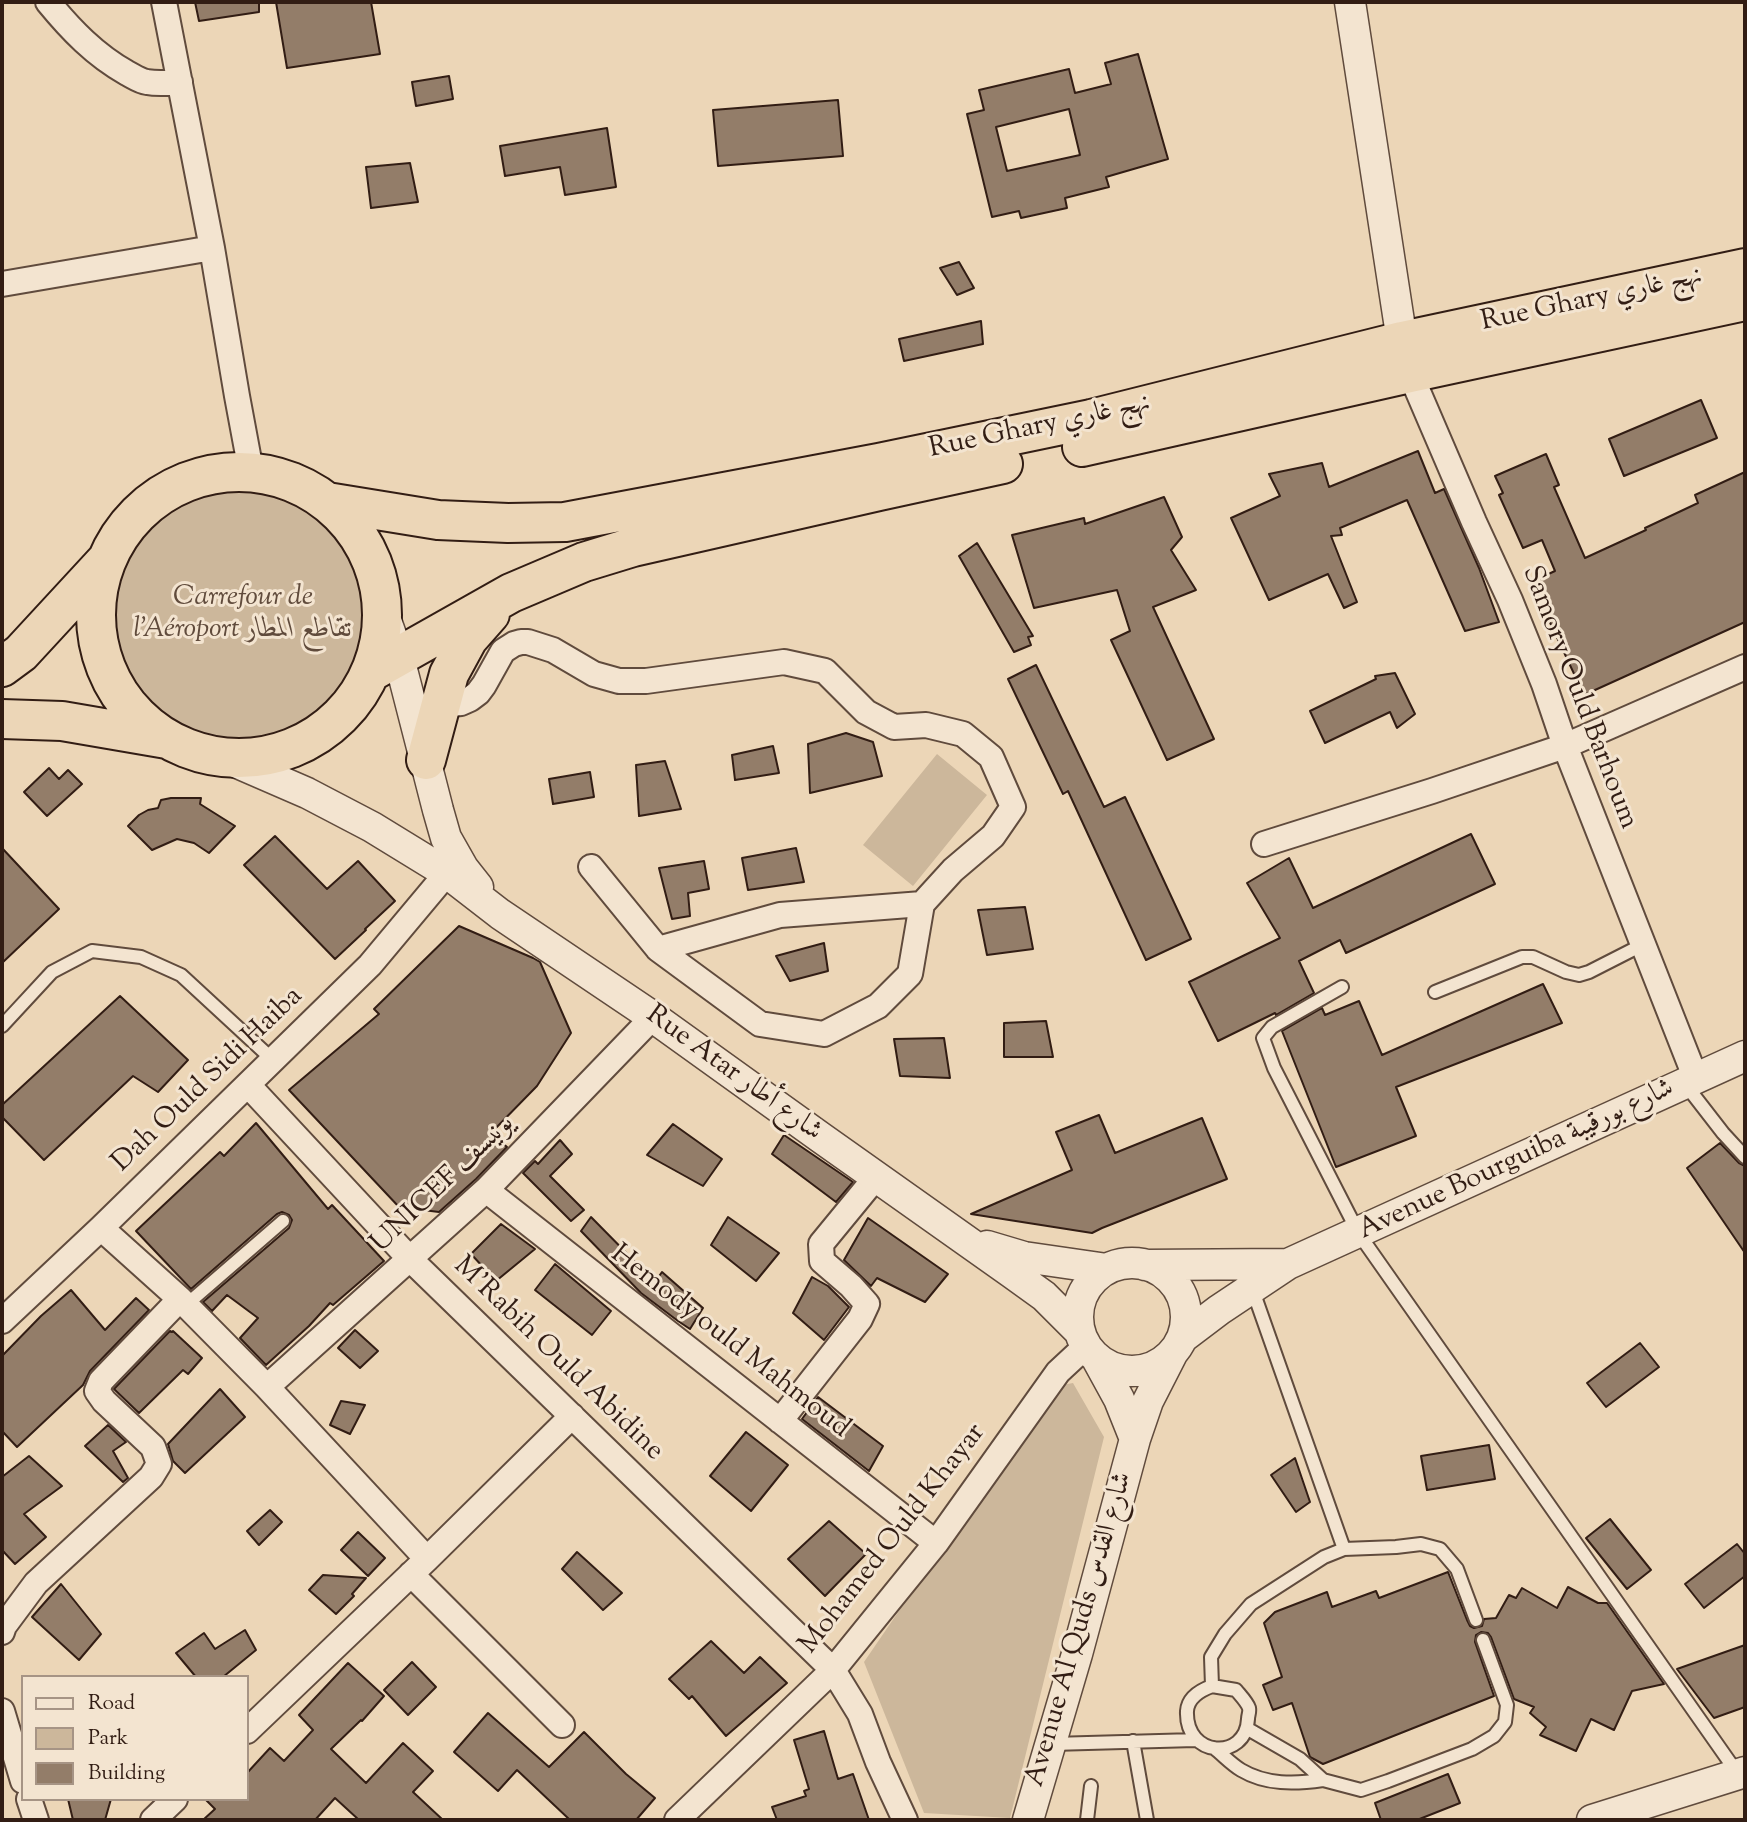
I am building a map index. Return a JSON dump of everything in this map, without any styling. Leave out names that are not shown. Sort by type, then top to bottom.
[{"type":"highway","name":"Rue Ghary نهج غاري","points":[[385,665],[510,593],[584,562],[633,548],[879,491],[1093,432],[1406,357],[1745,268]]},
{"type":"highway","name":"Rue Ghary نهج غاري","points":[[1406,357],[1745,301]]},
{"type":"highway","name":"Rue Ghary نهج غاري","points":[[327,502],[438,520],[565,522],[865,466],[1093,432]]},
{"type":"highway","points":[[251,471],[290,481],[327,502],[350,524],[368,551],[379,581],[383,612],[380,643],[385,665],[337,721],[312,739],[284,751],[254,757],[224,757],[196,751],[169,739],[145,722],[125,701],[109,675],[100,647],[96,618],[98,589],[106,560],[114,543],[133,517],[157,496],[185,482],[216,473],[251,471]]},
{"type":"highway","points":[[2,667],[21,653],[106,560]]},
{"type":"highway","points":[[426,760],[449,674],[468,639],[510,593]]},
{"type":"highway","points":[[2,719],[62,721],[169,739]]},
{"type":"street","points":[[48,2],[87,45],[113,65],[143,82],[180,82]]},
{"type":"street","points":[[164,2],[212,248],[251,471]]},
{"type":"street","points":[[1350,2],[1406,357]]},
{"type":"street","points":[[2,284],[212,248]]},
{"type":"street","name":"Samory Ould Barhoum","points":[[1406,357],[1544,684],[1565,746],[1642,945],[1690,1082]]},
{"type":"street","points":[[440,702],[451,704],[470,699],[478,693],[503,652],[521,642],[553,650],[594,674],[619,681],[646,681],[784,662],[825,671],[866,712],[894,727],[926,724],[964,734],[991,757],[1013,807],[993,836],[953,870],[922,904],[910,974],[878,1006],[824,1034],[760,1024],[658,949],[591,867]]},
{"type":"street","name":"Rue Atar شارع أطار","points":[[385,665],[426,760],[446,838],[463,868],[500,914]]},
{"type":"street","points":[[1264,844],[1565,746],[1745,667]]},
{"type":"street","name":"Rue Atar شارع أطار","points":[[224,757],[307,793],[372,827],[447,873],[500,914],[653,1017],[1044,1296],[1087,1345]]},
{"type":"street","name":"Dah Ould Sidi Haiba","points":[[2,1321],[102,1228],[370,965],[447,873]]},
{"type":"street","points":[[658,949],[780,915],[922,904]]},
{"type":"street","name":"UNICEF يونيسف","points":[[267,1387],[486,1190],[653,1017]]},
{"type":"street","name":"Avenue Bourguiba شارع بورقيبة","points":[[1177,1346],[1219,1310],[1288,1264],[1359,1234],[1745,1056]]},
{"type":"street","name":"M'Rabih Ould Abidine","points":[[248,1085],[410,1259],[834,1670],[860,1714],[878,1762],[905,1820]]},
{"type":"street","points":[[780,1421],[860,1320],[867,1304],[822,1261],[821,1244],[876,1177]]},
{"type":"street","name":"Hemody ould Mahmoud","points":[[486,1190],[936,1543]]},
{"type":"street","points":[[102,1228],[183,1302],[267,1387],[419,1567],[562,1725]]},
{"type":"street","name":"Rue Atar شارع أطار","points":[[963,1239],[1024,1256],[1107,1269]]},
{"type":"street","points":[[1132,1263],[1145,1265],[1162,1272],[1176,1286],[1184,1302],[1186,1320],[1177,1346],[1155,1366],[1135,1371],[1114,1368],[1087,1345],[1078,1314],[1082,1296],[1092,1281],[1107,1269],[1132,1263]]},
{"type":"street","name":"Avenue Bourguiba شارع بورقيبة","points":[[1145,1265],[1288,1264]]},
{"type":"street","points":[[2,1632],[36,1583],[151,1477],[159,1464],[153,1447],[104,1401],[97,1391],[101,1381],[183,1302]]},
{"type":"street","name":"Avenue Al Quds شارع القدس","points":[[1087,1345],[1119,1399],[1135,1439]]},
{"type":"street","name":"Mohamed Ould Khayar","points":[[677,1820],[834,1670],[936,1543],[1058,1372],[1087,1345]]},
{"type":"street","name":"Avenue Al Quds شارع القدس","points":[[1028,1820],[1077,1654],[1135,1439],[1148,1401],[1177,1346]]},
{"type":"street","points":[[248,1730],[572,1416]]},
{"type":"street","points":[[2,1712],[21,1774]]},
{"type":"street","points":[[1592,1820],[1742,1773]]},
{"type":"street","points":[[30,1801],[36,1820]]},
{"type":"street","points":[[153,1820],[173,1801]]},
{"type":"lane","points":[[1435,992],[1522,957],[1533,957],[1579,975],[1642,945]]},
{"type":"lane","points":[[2,1026],[51,972],[92,951],[129,955],[141,957],[181,975],[273,1060]]},
{"type":"lane","points":[[1342,987],[1272,1027],[1263,1038],[1274,1068],[1359,1234],[1742,1773]]},
{"type":"lane","points":[[1690,1082],[1723,1133],[1745,1157]]},
{"type":"lane","points":[[183,1302],[282,1221]]},
{"type":"lane","points":[[1252,1287],[1344,1549]]},
{"type":"lane","points":[[1212,1686],[1211,1657],[1225,1634],[1251,1604],[1324,1557],[1344,1549],[1421,1544],[1440,1549],[1457,1569],[1476,1620]]},
{"type":"lane","points":[[1214,1748],[1241,1770],[1269,1781],[1295,1784],[1323,1780],[1361,1790],[1472,1749],[1494,1736],[1505,1721],[1507,1705],[1483,1640]]},
{"type":"lane","points":[[1050,1744],[1195,1740],[1209,1748],[1224,1748],[1239,1742],[1248,1729],[1249,1708],[1236,1690],[1212,1686],[1199,1691],[1188,1706],[1187,1724],[1195,1740]]},
{"type":"lane","points":[[1248,1729],[1300,1759],[1323,1780]]},
{"type":"lane","points":[[1133,1741],[1147,1820]]},
{"type":"lane","points":[[1087,1820],[1091,1786]]},
{"type":"green space","name":"Carrefour de l'Aéroport تقاطع المطار","points":[[243,484],[269,487],[293,494],[316,506],[336,522],[352,542],[364,565],[371,589],[374,615],[371,641],[364,665],[352,688],[336,708],[316,724],[293,736],[269,743],[243,746],[217,743],[193,736],[170,724],[150,708],[134,688],[122,665],[115,641],[112,615],[115,589],[122,565],[134,542],[150,522],[170,506],[193,494],[217,487]]},
{"type":"green space","points":[[937,754],[987,795],[913,886],[863,845]]},
{"type":"green space","points":[[1073,1383],[1104,1437],[1010,1818],[924,1813],[864,1662],[1052,1387]]},
{"type":"building","points":[[195,2],[259,2],[259,12],[199,21]]},
{"type":"building","points":[[276,2],[371,2],[380,54],[287,68]]},
{"type":"building","points":[[1138,54],[1168,159],[1106,177],[1109,187],[1065,198],[1067,208],[1021,218],[1019,211],[992,217],[967,114],[984,110],[979,90],[1069,69],[1075,93],[1111,84],[1105,63]],"holes":[[[1069,109],[1080,155],[1007,171],[996,127]]]},
{"type":"building","points":[[449,76],[453,99],[416,106],[412,82]]},
{"type":"building","points":[[838,100],[843,156],[718,166],[713,110]]},
{"type":"building","points":[[607,128],[616,187],[565,195],[560,167],[505,176],[500,146]]},
{"type":"building","points":[[410,163],[418,202],[371,208],[366,167]]},
{"type":"building","points":[[959,262],[974,288],[957,295],[940,268]]},
{"type":"building","points":[[981,321],[983,344],[904,361],[899,339]]},
{"type":"building","points":[[1701,400],[1717,438],[1624,476],[1609,439]]},
{"type":"building","points":[[1418,451],[1435,493],[1444,489],[1479,568],[1499,622],[1465,631],[1407,500],[1340,528],[1342,535],[1331,536],[1357,602],[1344,608],[1328,574],[1269,600],[1231,518],[1280,496],[1269,474],[1322,463],[1329,487]]},
{"type":"building","points":[[1546,454],[1559,485],[1554,487],[1585,558],[1698,503],[1695,495],[1745,472],[1745,622],[1584,695],[1531,582],[1555,571],[1542,540],[1523,548],[1499,495],[1503,493],[1495,476]]},
{"type":"building","points":[[1164,497],[1182,537],[1171,550],[1196,590],[1153,607],[1214,739],[1167,760],[1111,640],[1130,631],[1117,590],[1034,608],[1012,535],[1084,518],[1085,524]]},
{"type":"building","points":[[977,543],[1033,636],[1028,637],[1031,645],[1014,652],[959,556]]},
{"type":"building","points":[[1036,665],[1104,807],[1125,797],[1191,939],[1146,960],[1068,791],[1063,794],[1008,679]]},
{"type":"building","points":[[1395,673],[1415,714],[1397,728],[1390,712],[1325,743],[1310,711],[1376,679],[1375,676]]},
{"type":"building","points":[[846,733],[873,742],[882,776],[810,793],[808,744]]},
{"type":"building","points":[[773,746],[779,773],[735,780],[732,755]]},
{"type":"building","points":[[665,761],[681,809],[639,816],[636,765]]},
{"type":"building","points":[[49,768],[59,779],[68,770],[82,784],[47,816],[24,792]]},
{"type":"building","points":[[590,772],[594,797],[553,804],[549,779]]},
{"type":"building","points":[[201,798],[200,804],[235,826],[209,853],[194,843],[177,839],[152,850],[128,826],[139,815],[158,808],[161,800]]},
{"type":"building","points":[[1471,834],[1495,884],[1346,953],[1340,940],[1299,961],[1314,993],[1276,1015],[1275,1013],[1218,1041],[1189,982],[1280,938],[1247,883],[1289,858],[1313,908]]},
{"type":"building","points":[[275,836],[327,889],[358,861],[395,901],[335,959],[244,865]]},
{"type":"building","points":[[2,848],[59,909],[2,963]]},
{"type":"building","points":[[796,848],[804,882],[748,890],[742,858]]},
{"type":"building","points":[[704,861],[709,889],[688,893],[690,916],[672,919],[659,868]]},
{"type":"building","points":[[1025,907],[1033,949],[987,955],[978,910]]},
{"type":"building","points":[[459,926],[540,962],[571,1033],[537,1086],[491,1133],[507,1147],[476,1179],[439,1212],[399,1207],[289,1090],[379,1014],[374,1009]]},
{"type":"building","points":[[824,943],[828,971],[790,981],[776,956]]},
{"type":"building","points":[[1543,984],[1562,1023],[1396,1087],[1416,1136],[1336,1167],[1282,1031],[1322,1008],[1325,1015],[1359,1001],[1382,1055]]},
{"type":"building","points":[[120,996],[188,1060],[158,1092],[133,1076],[44,1160],[2,1117],[2,1105]]},
{"type":"building","points":[[1046,1021],[1053,1057],[1004,1057],[1004,1023]]},
{"type":"building","points":[[944,1038],[950,1078],[900,1076],[894,1039]]},
{"type":"building","points":[[1099,1115],[1115,1153],[1202,1118],[1227,1179],[1092,1233],[971,1214],[1072,1170],[1056,1132]]},
{"type":"building","points":[[256,1123],[328,1209],[332,1205],[384,1261],[333,1305],[330,1303],[266,1365],[240,1338],[258,1318],[227,1295],[212,1311],[203,1302],[289,1228],[292,1220],[289,1215],[282,1212],[277,1214],[191,1289],[136,1231],[220,1152],[224,1156]]},
{"type":"building","points":[[673,1124],[722,1159],[703,1186],[647,1155]]},
{"type":"building","points":[[784,1135],[853,1182],[836,1202],[772,1154]]},
{"type":"building","points":[[560,1140],[572,1154],[550,1176],[584,1210],[571,1221],[523,1173],[535,1161],[538,1164]]},
{"type":"building","points":[[1720,1143],[1745,1166],[1745,1253],[1687,1168]]},
{"type":"building","points":[[591,1217],[655,1282],[662,1272],[703,1308],[690,1329],[641,1293],[581,1231]]},
{"type":"building","points":[[728,1217],[779,1253],[756,1281],[711,1245]]},
{"type":"building","points":[[868,1218],[948,1274],[925,1302],[877,1278],[871,1286],[844,1260]]},
{"type":"building","points":[[501,1224],[535,1249],[496,1281],[471,1254]]},
{"type":"building","points":[[555,1264],[611,1311],[592,1335],[535,1290]]},
{"type":"building","points":[[812,1277],[828,1286],[849,1307],[824,1340],[793,1313]]},
{"type":"building","points":[[71,1290],[105,1330],[136,1298],[149,1310],[90,1371],[83,1385],[17,1447],[2,1431],[2,1356]]},
{"type":"building","points":[[355,1330],[378,1351],[360,1368],[338,1348]]},
{"type":"building","points":[[170,1331],[202,1358],[188,1374],[183,1370],[139,1413],[114,1389]]},
{"type":"building","points":[[1640,1343],[1659,1367],[1606,1407],[1587,1383]]},
{"type":"building","points":[[220,1389],[245,1417],[185,1473],[173,1461],[168,1444]]},
{"type":"building","points":[[818,1397],[883,1446],[869,1471],[802,1419]]},
{"type":"building","points":[[341,1401],[365,1405],[350,1434],[330,1425]]},
{"type":"building","points":[[108,1425],[126,1442],[113,1451],[128,1478],[123,1482],[85,1446]]},
{"type":"building","points":[[746,1432],[788,1465],[751,1511],[710,1476]]},
{"type":"building","points":[[1489,1445],[1495,1479],[1427,1490],[1421,1456]]},
{"type":"building","points":[[29,1456],[62,1486],[24,1514],[46,1537],[15,1564],[2,1550],[2,1477]]},
{"type":"building","points":[[1295,1458],[1310,1502],[1296,1512],[1271,1475]]},
{"type":"building","points":[[270,1510],[282,1522],[259,1545],[247,1531]]},
{"type":"building","points":[[1610,1519],[1651,1570],[1627,1589],[1586,1538]]},
{"type":"building","points":[[829,1521],[866,1554],[825,1596],[788,1559]]},
{"type":"building","points":[[358,1532],[385,1558],[368,1576],[341,1550]]},
{"type":"building","points":[[1737,1544],[1745,1554],[1745,1576],[1704,1608],[1685,1584]]},
{"type":"building","points":[[577,1552],[622,1593],[603,1610],[562,1569]]},
{"type":"building","points":[[1448,1572],[1467,1620],[1474,1628],[1482,1626],[1484,1619],[1496,1618],[1509,1595],[1516,1598],[1522,1588],[1557,1608],[1568,1587],[1598,1603],[1607,1603],[1664,1684],[1632,1691],[1614,1730],[1591,1719],[1576,1751],[1540,1735],[1546,1727],[1530,1713],[1534,1707],[1514,1699],[1491,1637],[1488,1633],[1481,1632],[1476,1635],[1475,1642],[1494,1696],[1323,1764],[1310,1757],[1292,1703],[1273,1710],[1263,1685],[1282,1677],[1264,1623],[1275,1612],[1327,1592],[1332,1607],[1376,1591],[1379,1598]]},
{"type":"building","points":[[323,1575],[366,1578],[352,1594],[354,1596],[336,1614],[309,1590]]},
{"type":"building","points":[[61,1584],[101,1634],[79,1660],[32,1617]]},
{"type":"building","points":[[245,1630],[256,1650],[225,1675],[194,1675],[176,1653],[204,1633],[215,1649]]},
{"type":"building","points":[[711,1641],[744,1673],[760,1657],[787,1683],[726,1736],[692,1696],[689,1699],[669,1679]]},
{"type":"building","points":[[1745,1645],[1745,1707],[1714,1718],[1677,1669]]},
{"type":"building","points":[[412,1662],[436,1687],[408,1715],[384,1690]]},
{"type":"building","points":[[348,1663],[384,1696],[362,1721],[331,1749],[366,1783],[403,1743],[433,1771],[413,1792],[443,1820],[359,1820],[335,1798],[315,1820],[203,1820],[215,1809],[207,1801],[248,1801],[248,1772],[270,1748],[284,1761],[313,1730],[299,1715]]},
{"type":"building","points":[[488,1713],[549,1767],[584,1732],[626,1774],[655,1798],[636,1820],[570,1820],[517,1770],[498,1791],[454,1752]]},
{"type":"building","points":[[824,1731],[838,1779],[853,1774],[869,1820],[777,1820],[772,1807],[806,1796],[804,1791],[809,1789],[794,1740]]},
{"type":"building","points":[[1448,1774],[1460,1803],[1417,1820],[1381,1820],[1375,1803]]},
{"type":"building","points":[[68,1801],[110,1801],[105,1820],[73,1820]]}]
